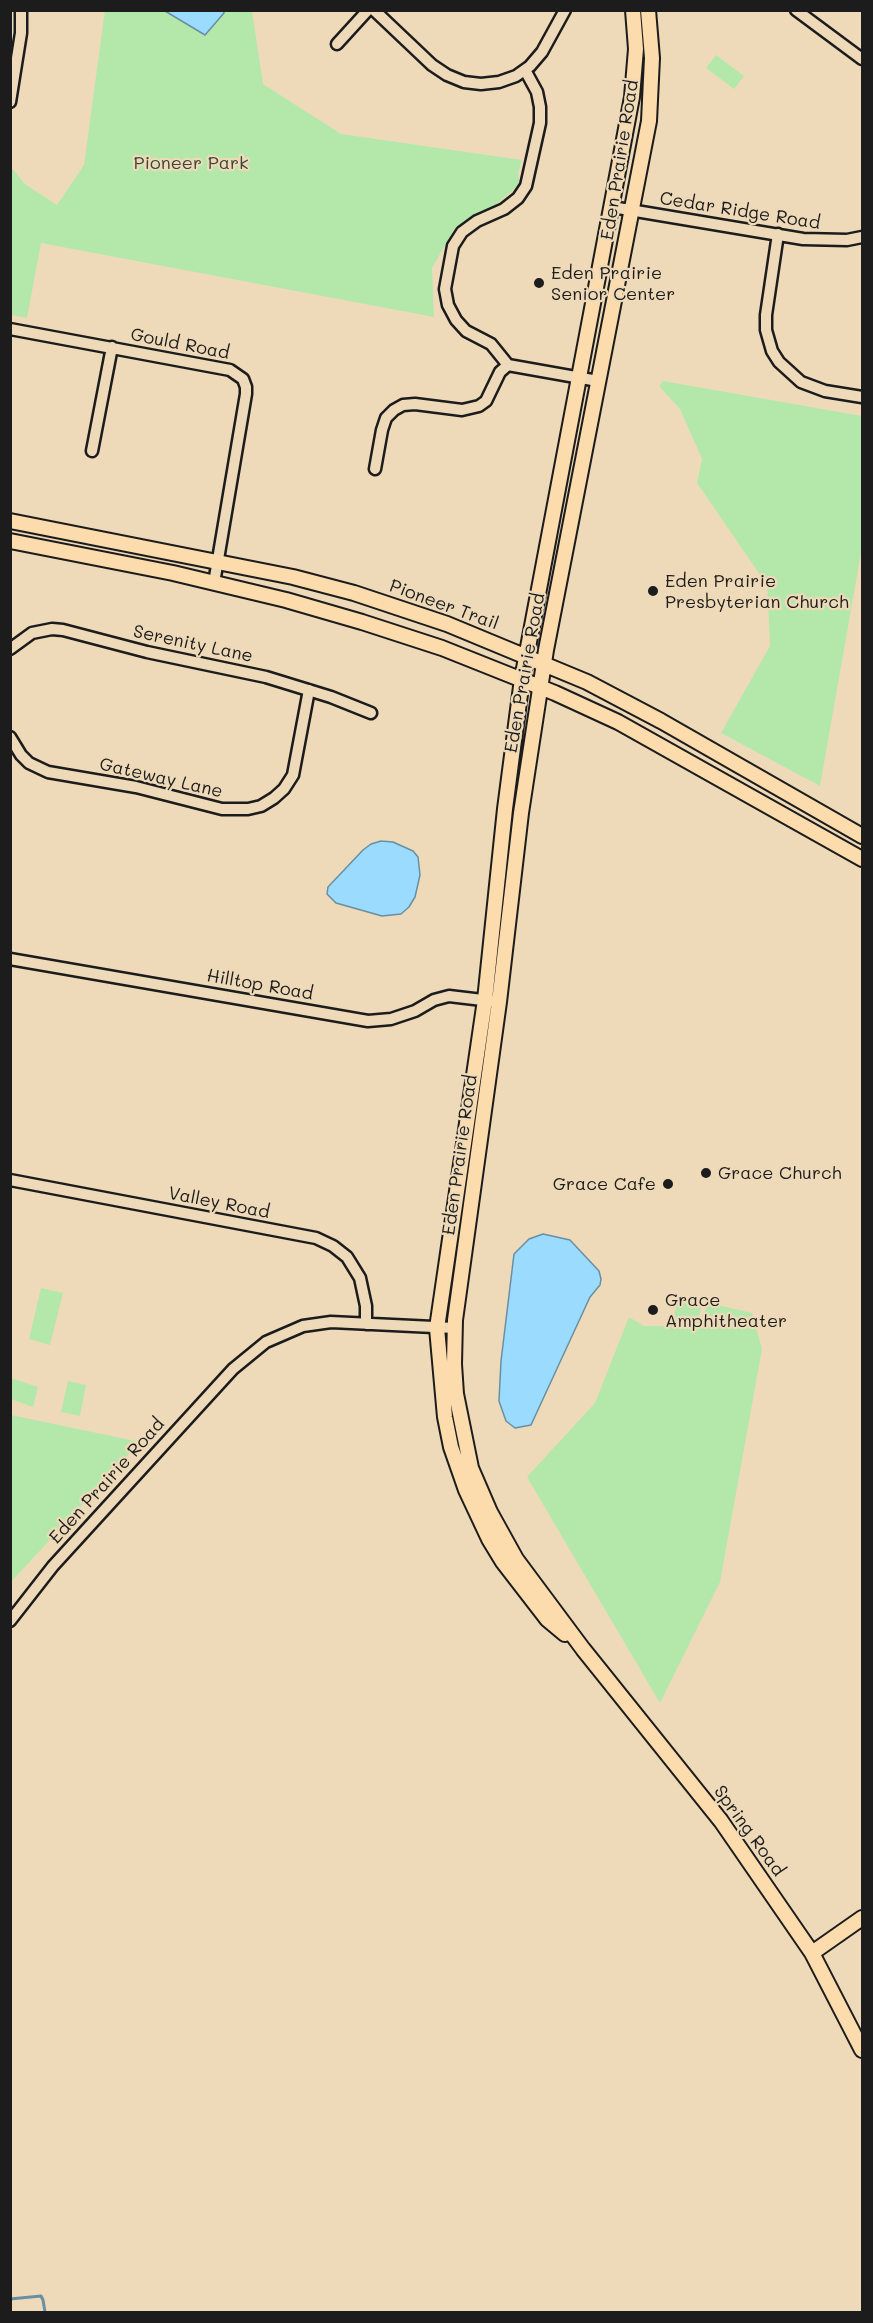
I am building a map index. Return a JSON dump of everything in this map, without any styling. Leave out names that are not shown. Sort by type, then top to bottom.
[{"type":"main road","name":"Eden Prairie Road","points":[[437,1328],[485,1000],[505,809],[522,679],[633,97],[636,49],[633,10]]},
{"type":"main road","name":"Eden Prairie Road","points":[[454,1328],[499,1002],[521,813],[540,687],[649,121],[652,58],[648,10]]},
{"type":"main road","name":"Pioneer Trail","points":[[10,520],[218,561],[354,593],[447,624],[587,682],[661,721],[862,835]]},
{"type":"main road","points":[[10,541],[214,582],[362,622],[435,646],[522,679],[618,722],[857,856]]},
{"type":"main road","name":"Spring Road","points":[[437,1328],[442,1394],[451,1447],[477,1515],[494,1547],[520,1585],[547,1619],[583,1649]]},
{"type":"main road","name":"Spring Road","points":[[454,1328],[454,1364],[459,1417],[476,1479],[490,1512],[516,1559],[583,1649],[721,1821],[812,1953],[862,2050]]},
{"type":"main road","points":[[812,1953],[862,1918]]},
{"type":"street","points":[[10,102],[21,33],[21,10]]},
{"type":"street","points":[[337,44],[368,10]]},
{"type":"street","points":[[374,10],[432,65],[464,82],[481,84],[499,82],[525,70],[542,52],[566,10]]},
{"type":"street","points":[[796,10],[862,59]]},
{"type":"street","points":[[525,70],[537,92],[540,107],[540,123],[526,186],[518,198],[504,209],[477,221],[462,232],[453,246],[445,289],[448,305],[456,320],[466,331],[490,344],[508,365],[598,381]]},
{"type":"street","name":"Cedar Ridge Road","points":[[612,207],[825,240],[862,237]]},
{"type":"street","points":[[778,234],[766,315],[766,330],[772,351],[779,362],[801,382],[825,391],[862,397]]},
{"type":"street","name":"Gould Road","points":[[10,329],[230,370],[247,376],[246,394],[214,582]]},
{"type":"street","points":[[92,451],[112,348]]},
{"type":"street","points":[[375,469],[382,430],[387,418],[394,410],[404,405],[415,404],[462,410],[479,406],[486,401],[500,372],[508,365]]},
{"type":"street","name":"Serenity Lane","points":[[10,649],[32,633],[52,629],[266,677],[371,713]]},
{"type":"street","name":"Gateway Lane","points":[[10,737],[29,763],[48,772],[136,787],[222,809],[248,809],[261,806],[274,798],[293,776],[309,690]]},
{"type":"street","points":[[857,856],[862,835]]},
{"type":"street","name":"Hilltop Road","points":[[10,959],[368,1021],[391,1019],[416,1011],[434,1000],[449,996],[499,1002]]},
{"type":"street","name":"Valley Road","points":[[10,1180],[316,1238],[333,1246],[346,1257],[360,1278],[366,1306],[366,1324]]},
{"type":"street","name":"Eden Prairie Road","points":[[10,1621],[53,1566],[251,1352],[284,1333],[303,1326],[331,1322],[454,1328]]},
{"type":"green space","name":"Pioneer Park","points":[[105,10],[252,11],[263,84],[341,134],[522,160],[518,173],[520,184],[492,208],[455,228],[432,268],[434,317],[41,243],[27,318],[11,315],[10,166],[25,184],[57,205],[84,165]]},
{"type":"green space","points":[[716,55],[744,76],[734,89],[706,68]]},
{"type":"green space","points":[[663,381],[862,416],[862,547],[820,786],[721,733],[770,646],[767,579],[763,579],[697,483],[702,459],[680,409],[659,386]]},
{"type":"green space","points":[[41,1288],[63,1293],[50,1345],[29,1339]]},
{"type":"green space","points":[[678,1297],[702,1301],[698,1324],[709,1303],[752,1313],[762,1349],[720,1582],[660,1703],[527,1477],[595,1403],[629,1317],[644,1326],[693,1326],[673,1322]]},
{"type":"green space","points":[[11,1378],[38,1387],[33,1407],[11,1399]]},
{"type":"green space","points":[[68,1381],[86,1385],[80,1416],[61,1412]]},
{"type":"green space","points":[[10,1415],[140,1442],[11,1582]]},
{"type":"water","points":[[223,10],[224,13],[205,35],[165,11]]},
{"type":"water","points":[[381,841],[393,842],[413,851],[418,857],[420,875],[415,897],[409,907],[401,914],[382,916],[336,903],[327,894],[328,887],[363,850]]},
{"type":"water","points":[[543,1234],[570,1240],[599,1271],[601,1279],[600,1285],[590,1297],[531,1425],[515,1428],[506,1421],[499,1401],[501,1361],[514,1254],[529,1239]]},
{"type":"waterway","points":[[10,2299],[41,2296],[45,2312]]},
{"type":"place","name":"Eden Prairie Senior Center","points":[[539,283]]},
{"type":"place","name":"Eden Prairie Presbyterian Church","points":[[653,591]]},
{"type":"place","name":"Grace Church","points":[[706,1173]]},
{"type":"place","name":"Grace Cafe","points":[[668,1184]]},
{"type":"place","name":"Grace Amphitheater","points":[[653,1310]]}]
